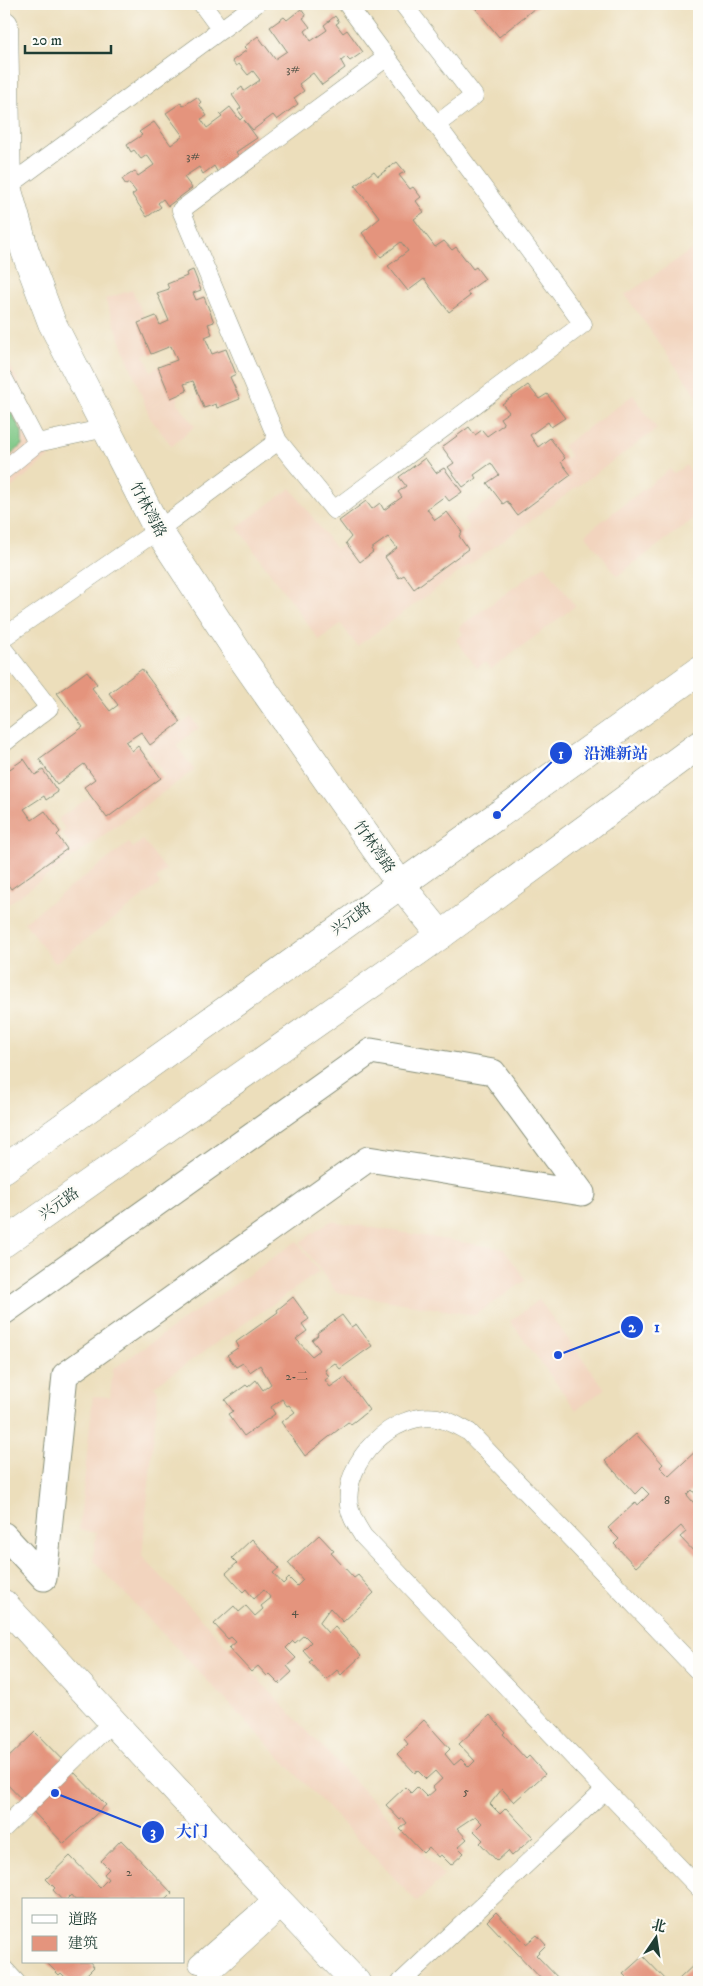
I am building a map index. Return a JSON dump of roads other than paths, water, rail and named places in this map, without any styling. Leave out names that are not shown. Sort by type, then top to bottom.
[{"type":"main road","name":"竹林湾路","points":[[4,25],[7,187],[25,250],[52,323],[158,530],[242,660],[400,884],[441,935]]},
{"type":"main road","name":"兴元路","points":[[4,1169],[699,671]]},
{"type":"main road","name":"兴元路","points":[[4,1244],[441,935],[699,745]]},
{"type":"main road","points":[[4,1604],[279,1902],[356,1982]]},
{"type":"street","points":[[4,1312],[371,1051],[493,1072],[582,1193],[368,1159],[65,1375],[44,1578],[4,1535]]},
{"type":"lane","points":[[202,4],[221,30]]},
{"type":"lane","points":[[7,187],[256,4]]},
{"type":"lane","points":[[348,4],[387,57],[436,125],[583,324],[334,510],[278,441],[181,210],[387,57]]},
{"type":"lane","points":[[403,4],[474,96],[436,125]]},
{"type":"lane","points":[[4,379],[37,443]]},
{"type":"lane","points":[[4,470],[37,443],[106,428]]},
{"type":"lane","points":[[4,637],[158,530],[278,441]]},
{"type":"lane","points":[[4,650],[49,708],[4,743]]},
{"type":"lane","points":[[699,1672],[469,1432],[453,1423],[437,1418],[417,1419],[399,1424],[381,1437],[360,1458],[353,1471],[348,1504],[352,1517],[363,1536],[699,1888]]},
{"type":"lane","points":[[4,1828],[112,1722]]},
{"type":"lane","points":[[401,1982],[605,1790]]},
{"type":"lane","points":[[203,1971],[279,1902]]},
{"type":"lane","points":[[4,1969],[16,1982]]},
{"type":"place","name":"沿滩新站","points":[[497,815]]},
{"type":"place","name":"1","points":[[558,1355]]},
{"type":"place","name":"大门","points":[[55,1793]]}]
